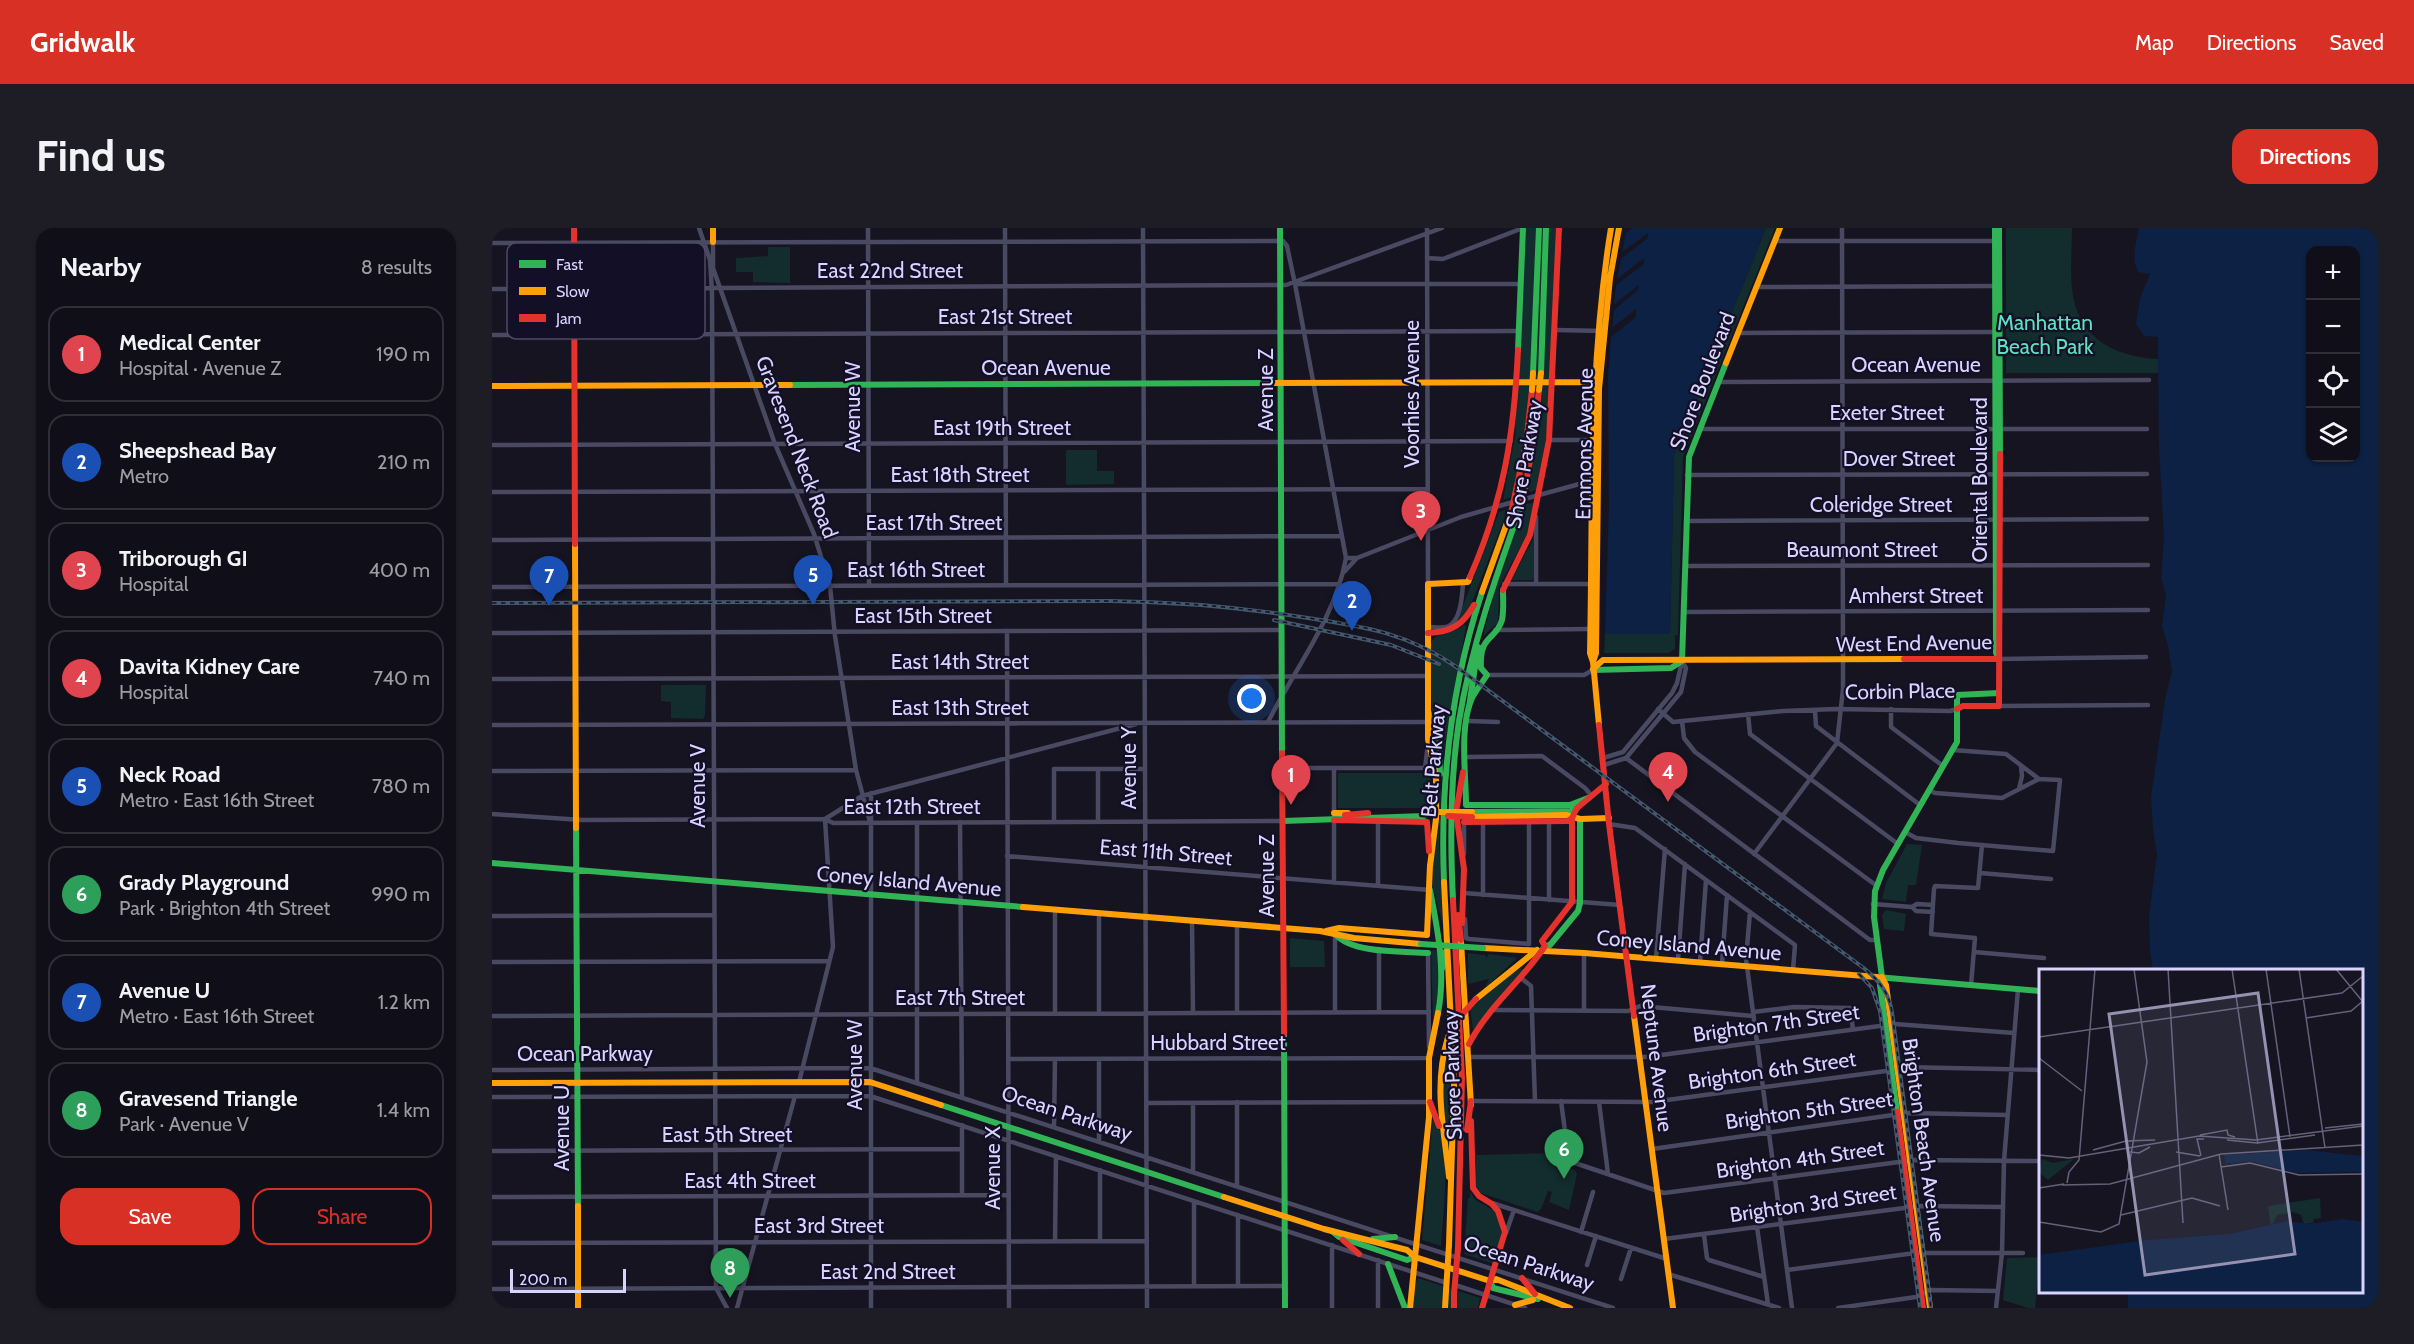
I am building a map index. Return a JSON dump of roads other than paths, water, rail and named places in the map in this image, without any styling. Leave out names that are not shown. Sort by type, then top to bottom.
[{"type":"main road","name":"Avenue U","points":[[574,228],[574,242]]},
{"type":"main road","points":[[713,228],[713,242]]},
{"type":"main road","name":"Avenue Z","points":[[1280,228],[1284,285],[1281,332],[1281,489],[1285,1308]]},
{"type":"main road","name":"Shore Parkway","points":[[1465,584],[1497,507],[1511,441],[1517,382],[1517,331],[1523,228]]},
{"type":"main road","name":"Belt Parkway","points":[[1454,1308],[1461,1188],[1461,1047],[1451,877],[1451,805],[1458,725],[1468,670],[1485,610],[1524,493],[1536,390],[1533,374],[1539,228]]},
{"type":"main road","name":"Belt Parkway","points":[[1444,1307],[1455,1099],[1443,859],[1444,790],[1458,680],[1467,641],[1512,509],[1541,373],[1546,228]]},
{"type":"main road","name":"Shore Parkway","points":[[1481,668],[1484,642],[1503,617],[1504,584],[1523,551],[1536,517],[1549,440],[1554,382],[1560,228]]},
{"type":"main road","name":"Emmons Avenue","points":[[1601,331],[1603,268],[1611,228]]},
{"type":"main road","name":"Emmons Avenue","points":[[1593,670],[1596,653],[1594,584],[1596,382],[1601,331],[1619,228]]},
{"type":"main road","name":"Shore Boulevard","points":[[1682,661],[1689,457],[1780,228]]},
{"type":"main road","name":"Oriental Boulevard","points":[[1995,228],[1997,241],[1998,611],[2001,654],[1999,659],[1999,706]]},
{"type":"main road","name":"Oriental Boulevard","points":[[1997,241],[2000,228]]},
{"type":"main road","name":"Avenue U","points":[[575,339],[578,1308]]},
{"type":"main road","name":"Ocean Avenue","points":[[492,386],[1596,382]]},
{"type":"main road","points":[[1429,630],[1449,632],[1463,623],[1486,582]]},
{"type":"main road","points":[[1428,584],[1465,584]]},
{"type":"main road","name":"Voorhies Avenue","points":[[1428,584],[1429,630]]},
{"type":"main road","name":"Emmons Avenue","points":[[1593,662],[1590,653],[1590,629],[1594,584]]},
{"type":"main road","points":[[1469,707],[1485,610]]},
{"type":"main road","name":"Shore Parkway","points":[[1429,630],[1428,739],[1436,783],[1435,830],[1430,866]]},
{"type":"main road","points":[[1476,657],[1487,675]]},
{"type":"main road","name":"West End Avenue","points":[[1682,661],[1999,659]]},
{"type":"main road","points":[[1593,670],[1671,668],[1682,661]]},
{"type":"main road","name":"Neptune Avenue","points":[[1593,670],[1609,821],[1673,1308]]},
{"type":"main road","name":"Shore Parkway","points":[[1487,675],[1472,697],[1469,707],[1466,757],[1467,805],[1570,805],[1589,796]]},
{"type":"main road","name":"Corbin Place","points":[[1957,694],[1999,693]]},
{"type":"main road","name":"Brighton Beach Avenue","points":[[1923,1308],[1924,1293],[1889,1025],[1880,985],[1882,977],[1874,904],[1877,886],[1898,844],[1958,738],[1957,694]]},
{"type":"main road","name":"Corbin Place","points":[[1957,709],[1963,706],[1999,706]]},
{"type":"main road","points":[[1428,711],[1439,743],[1440,775],[1444,790]]},
{"type":"main road","name":"Shore Parkway","points":[[1466,757],[1456,812],[1464,869],[1464,939],[1473,1188],[1477,1196],[1491,1203],[1504,1222],[1505,1236]]},
{"type":"main road","points":[[1469,1045],[1475,1031],[1521,978],[1541,949],[1542,941],[1572,902],[1577,808],[1606,784]]},
{"type":"main road","name":"East 12th Street","points":[[1472,814],[1571,811],[1577,808]]},
{"type":"main road","points":[[1334,813],[1352,813]]},
{"type":"main road","name":"East 12th Street","points":[[1334,820],[1352,813],[1566,815],[1576,819]]},
{"type":"main road","name":"East 12th Street","points":[[1334,820],[1350,817],[1423,814]]},
{"type":"main road","points":[[1450,1222],[1448,1161],[1439,1076],[1440,1058],[1458,1019],[1476,999],[1541,949],[1550,945],[1574,917],[1580,903],[1576,819]]},
{"type":"main road","name":"East 12th Street","points":[[1464,822],[1549,822],[1576,819],[1609,821]]},
{"type":"main road","name":"East 12th Street","points":[[1283,821],[1334,820],[1424,822],[1428,824]]},
{"type":"main road","name":"Shore Parkway","points":[[1427,935],[1430,890],[1428,824]]},
{"type":"main road","name":"Coney Island Avenue","points":[[492,863],[1283,928],[1421,944],[1584,952],[2039,991]]},
{"type":"main road","points":[[1451,877],[1464,939]]},
{"type":"main road","name":"Shore Parkway","points":[[1410,1308],[1430,1102],[1429,1058],[1441,998],[1442,969],[1439,930],[1430,890]]},
{"type":"main road","name":"Coney Island Avenue","points":[[1324,932],[1339,928],[1427,935]]},
{"type":"main road","name":"Coney Island Avenue","points":[[1335,934],[1341,942],[1354,947],[1428,953]]},
{"type":"main road","points":[[1442,969],[1447,942]]},
{"type":"main road","name":"Ocean Parkway","points":[[492,1083],[870,1082],[1332,1231],[1407,1250],[1415,1257],[1490,1281],[1493,1288],[1570,1308]]},
{"type":"main road","points":[[1461,1188],[1470,1101]]},
{"type":"main road","points":[[1430,1102],[1444,1138]]},
{"type":"main road","name":"Ocean Parkway","points":[[1332,1231],[1339,1237],[1407,1260],[1415,1257]]},
{"type":"main road","points":[[1482,1308],[1505,1236]]},
{"type":"main road","points":[[1339,1237],[1359,1254]]},
{"type":"main road","points":[[1368,1240],[1395,1237]]},
{"type":"main road","points":[[1388,1264],[1405,1308]]},
{"type":"main road","points":[[1515,1305],[1538,1298],[1522,1278]]},
{"type":"main road","name":"Brighton Beach Avenue","points":[[1924,1293],[1930,1308]]},
{"type":"street","points":[[699,228],[704,242]]},
{"type":"street","name":"Avenue W","points":[[868,228],[869,586]]},
{"type":"street","points":[[1005,228],[1006,585]]},
{"type":"street","name":"Avenue Y","points":[[1143,228],[1147,1308]]},
{"type":"street","points":[[1295,284],[1309,276],[1427,231],[1442,228]]},
{"type":"street","points":[[1427,258],[1443,259],[1523,228]]},
{"type":"street","points":[[1754,854],[1837,743],[1844,660],[1842,228]]},
{"type":"street","name":"Voorhies Avenue","points":[[1427,231],[1428,584]]},
{"type":"street","points":[[492,243],[1281,240],[1287,246],[1295,284],[1346,558],[1328,614],[1268,722]]},
{"type":"street","points":[[1775,241],[1997,241]]},
{"type":"street","name":"Gravesend Neck Road","points":[[713,242],[713,268],[775,444],[816,538],[830,586],[834,632],[862,796]]},
{"type":"street","name":"Avenue V","points":[[705,245],[710,260],[712,334],[716,1288],[727,1308]]},
{"type":"street","points":[[1295,284],[1519,284]]},
{"type":"street","name":"East 22nd Street","points":[[705,288],[1295,284]]},
{"type":"street","points":[[1756,287],[1997,286]]},
{"type":"street","name":"East 22nd Street","points":[[492,289],[507,289]]},
{"type":"street","points":[[1556,330],[1601,331]]},
{"type":"street","name":"East 21st Street","points":[[705,334],[1517,331]]},
{"type":"street","points":[[1738,333],[1997,332]]},
{"type":"street","name":"Ocean Avenue","points":[[1719,381],[2149,380]]},
{"type":"street","name":"Exeter Street","points":[[1700,429],[2147,429]]},
{"type":"street","points":[[1549,440],[1596,440]]},
{"type":"street","name":"East 19th Street","points":[[492,445],[1511,441]]},
{"type":"street","name":"Dover Street","points":[[1687,476],[2147,474]]},
{"type":"street","points":[[1346,558],[1357,558],[1428,530],[1497,507],[1595,480]]},
{"type":"street","name":"East 18th Street","points":[[492,492],[1428,489]]},
{"type":"street","points":[[1536,517],[1536,584]]},
{"type":"street","name":"Coleridge Street","points":[[1686,521],[2147,519]]},
{"type":"street","name":"East 17th Street","points":[[492,540],[1341,536]]},
{"type":"street","points":[[1342,574],[1357,558]]},
{"type":"street","name":"Beaumont Street","points":[[1685,566],[2148,565]]},
{"type":"street","name":"East 16th Street","points":[[492,587],[1339,584]]},
{"type":"street","name":"Shore Parkway","points":[[1429,630],[1446,627],[1453,622],[1461,603],[1465,584]]},
{"type":"street","points":[[1504,584],[1594,584]]},
{"type":"street","name":"Amherst Street","points":[[1684,612],[2148,610]]},
{"type":"street","points":[[1495,630],[1590,629]]},
{"type":"street","name":"East 15th Street","points":[[492,633],[1282,630]]},
{"type":"street","name":"Avenue X","points":[[1007,631],[1009,1308]]},
{"type":"street","name":"West End Avenue","points":[[1999,659],[2146,657]]},
{"type":"street","points":[[1604,762],[1623,752],[1675,688],[1682,661]]},
{"type":"street","points":[[1604,762],[1626,758],[1681,692],[1686,668],[1682,661]]},
{"type":"street","points":[[1487,675],[1584,675],[1593,670]]},
{"type":"street","name":"East 14th Street","points":[[492,679],[1428,676]]},
{"type":"street","name":"Corbin Place","points":[[1999,706],[2148,705]]},
{"type":"street","points":[[1891,709],[1891,727],[1943,766]]},
{"type":"street","name":"Corbin Place","points":[[1658,710],[1674,722],[1682,722],[1748,714],[1815,710],[1950,711],[1957,709]]},
{"type":"street","points":[[1815,710],[1816,726],[1920,805]]},
{"type":"street","points":[[1748,714],[1750,734],[1898,844]]},
{"type":"street","points":[[799,1082],[833,947],[825,819],[862,796],[871,793],[1145,722]]},
{"type":"street","name":"East 13th Street","points":[[492,725],[1428,722]]},
{"type":"street","points":[[1468,722],[1498,722]]},
{"type":"street","points":[[1682,722],[1684,738],[1695,752],[1877,886]]},
{"type":"street","points":[[1104,723],[1106,732]]},
{"type":"street","name":"Shore Parkway","points":[[1425,768],[1428,739]]},
{"type":"street","points":[[1953,750],[2006,754],[2039,779]]},
{"type":"street","points":[[1466,757],[1542,756],[1586,788],[1589,796]]},
{"type":"street","points":[[1626,758],[1870,940],[1877,940]]},
{"type":"street","points":[[2019,789],[2022,776],[2021,766]]},
{"type":"street","points":[[1282,768],[1425,768],[1433,774],[1436,783]]},
{"type":"street","points":[[1334,768],[1334,883]]},
{"type":"street","points":[[1054,822],[1054,769],[1145,769]]},
{"type":"street","points":[[1098,769],[1098,822]]},
{"type":"street","points":[[492,771],[856,770]]},
{"type":"street","points":[[1905,832],[1916,838],[2053,851],[2060,780],[2039,779],[2011,795],[1997,798],[1935,794],[1929,790]]},
{"type":"street","name":"Avenue W","points":[[871,793],[871,1308]]},
{"type":"street","name":"Avenue W","points":[[862,796],[870,822]]},
{"type":"street","name":"East 12th Street","points":[[492,814],[576,820],[825,819],[833,823],[1283,821]]},
{"type":"street","points":[[1609,821],[1635,828],[1795,945],[1793,970]]},
{"type":"street","points":[[960,822],[962,1096]]},
{"type":"street","points":[[1378,822],[1378,886]]},
{"type":"street","name":"Shore Parkway","points":[[1464,822],[1464,869]]},
{"type":"street","points":[[1483,895],[1484,822]]},
{"type":"street","points":[[1464,939],[1529,944],[1528,822]]},
{"type":"street","points":[[1549,822],[1549,900]]},
{"type":"street","points":[[916,1082],[917,823]]},
{"type":"street","points":[[1971,985],[1974,937],[1931,934],[1935,886],[1976,889],[1979,886],[1982,845]]},
{"type":"street","points":[[1656,958],[1665,849]]},
{"type":"street","name":"East 11th Street","points":[[1007,856],[1430,890]]},
{"type":"street","points":[[1678,960],[1685,864]]},
{"type":"street","points":[[1980,873],[2050,879]]},
{"type":"street","points":[[1700,962],[1707,880]]},
{"type":"street","points":[[1464,896],[1483,895],[1620,905]]},
{"type":"street","points":[[1722,964],[1727,895]]},
{"type":"street","points":[[1874,904],[1912,907],[1917,904],[1933,909]]},
{"type":"street","points":[[1055,909],[1055,1013]]},
{"type":"street","points":[[1750,912],[1747,966],[1792,1308]]},
{"type":"street","points":[[1099,913],[1099,1013]]},
{"type":"street","points":[[492,916],[714,915]]},
{"type":"street","points":[[1192,921],[1193,1013]]},
{"type":"street","points":[[1236,1013],[1237,924]]},
{"type":"street","points":[[1335,934],[1335,1012]]},
{"type":"street","points":[[1379,949],[1379,1012]]},
{"type":"street","points":[[1584,952],[1584,1011]]},
{"type":"street","points":[[1974,952],[2044,958]]},
{"type":"street","name":"Shore Parkway","points":[[1428,953],[1429,1058]]},
{"type":"street","points":[[492,962],[829,961]]},
{"type":"street","points":[[1521,978],[1531,986],[1535,1101]]},
{"type":"street","points":[[1996,1308],[2002,1253],[2007,1115],[2018,989]]},
{"type":"street","points":[[1492,1010],[1628,1011],[1640,1006],[1753,1014],[1794,1007],[1850,1008],[1853,1029]]},
{"type":"street","name":"East 7th Street","points":[[492,1016],[1429,1012]]},
{"type":"street","name":"Brighton 7th Street","points":[[1470,1057],[1640,1057],[1889,1025],[2014,1033]]},
{"type":"street","name":"Hubbard Street","points":[[1008,1059],[1429,1058]]},
{"type":"street","points":[[1054,1127],[1055,1059]]},
{"type":"street","points":[[1099,1059],[1099,1142]]},
{"type":"street","name":"Ocean Parkway","points":[[492,1070],[870,1068],[1613,1308]]},
{"type":"street","name":"Brighton 6th Street","points":[[1470,1101],[1646,1102],[1894,1069],[2039,1070]]},
{"type":"street","name":"Ocean Parkway","points":[[492,1096],[870,1096],[1525,1308]]},
{"type":"street","points":[[737,1308],[795,1096]]},
{"type":"street","name":"Brighton 4th Street","points":[[1561,1101],[1569,1161],[1664,1193],[1906,1161],[2039,1161]]},
{"type":"street","points":[[1193,1102],[1193,1171]]},
{"type":"street","points":[[1237,1102],[1237,1186]]},
{"type":"street","points":[[1146,1103],[1430,1102]]},
{"type":"street","points":[[1599,1102],[1608,1174]]},
{"type":"street","name":"Brighton 5th Street","points":[[1652,1149],[1900,1115],[2007,1115]]},
{"type":"street","points":[[962,1125],[962,1195]]},
{"type":"street","name":"East 5th Street","points":[[492,1151],[962,1149]]},
{"type":"street","points":[[1055,1241],[1056,1156]]},
{"type":"street","points":[[1100,1170],[1100,1240]]},
{"type":"street","points":[[1581,1232],[1593,1192]]},
{"type":"street","name":"East 4th Street","points":[[492,1197],[1009,1195]]},
{"type":"street","points":[[1194,1201],[1194,1286]]},
{"type":"street","points":[[1491,1203],[1666,1259]]},
{"type":"street","name":"Brighton 3rd Street","points":[[1664,1239],[1912,1207],[2003,1207]]},
{"type":"street","points":[[1505,1236],[1514,1210]]},
{"type":"street","points":[[1238,1215],[1238,1286]]},
{"type":"street","points":[[1757,1227],[1768,1304]]},
{"type":"street","points":[[1704,1235],[1709,1260],[1764,1277]]},
{"type":"street","points":[[1587,1265],[1596,1236]]},
{"type":"street","name":"East 3rd Street","points":[[492,1243],[1147,1240]]},
{"type":"street","points":[[1332,1245],[1332,1308]]},
{"type":"street","points":[[1621,1279],[1631,1248]]},
{"type":"street","points":[[1787,1270],[1919,1253],[2023,1253]]},
{"type":"street","points":[[1378,1260],[1378,1308]]},
{"type":"street","points":[[1668,1274],[1779,1308]]},
{"type":"street","name":"East 2nd Street","points":[[492,1289],[1284,1286]]},
{"type":"street","points":[[1838,1308],[1924,1293],[1998,1291]]},
{"type":"water","points":[[1632,228],[1766,228],[1674,455],[1670,634],[1605,634],[1609,507],[1608,376],[1611,337],[1636,317],[1636,309],[1612,328],[1614,310],[1638,290],[1639,285],[1614,304],[1616,285],[1644,264],[1644,258],[1617,279],[1621,259],[1648,238],[1648,233],[1622,252],[1626,233]]},
{"type":"water","points":[[2139,228],[2378,228],[2378,1308],[2128,1308],[2128,1293],[2363,1293],[2363,969],[2153,969],[2149,916],[2157,855],[2151,798],[2165,699],[2172,671],[2162,626],[2166,595],[2161,577],[2164,537],[2159,448],[2158,337],[2144,336],[2136,324],[2140,298],[2150,274],[2138,272],[2135,261]]},
{"type":"railway","points":[[492,603],[1111,601],[1161,603],[1234,608],[1329,621],[1386,633],[1422,647],[1458,668],[1865,969],[1879,983],[1889,999],[1892,1012],[1931,1308]]},
{"type":"railway","points":[[1274,620],[1391,645],[1439,664]]},
{"type":"railway","points":[[1859,974],[1872,988],[1880,1011],[1920,1308]]},
{"type":"place","name":"Triborough GI","points":[[1421,541]]},
{"type":"place","name":"Neck Road","points":[[813,605]]},
{"type":"place","name":"Avenue U","points":[[549,606]]},
{"type":"place","name":"Sheepshead Bay","points":[[1352,631]]},
{"type":"place","name":"Davita Kidney Care","points":[[1668,802]]},
{"type":"place","name":"Medical Center","points":[[1291,805]]},
{"type":"place","name":"Grady Playground","points":[[1564,1179]]},
{"type":"place","name":"Gravesend Triangle","points":[[730,1298]]},
{"type":"park label","name":"Manhattan Beach Park","points":[[2045,334]]}]
